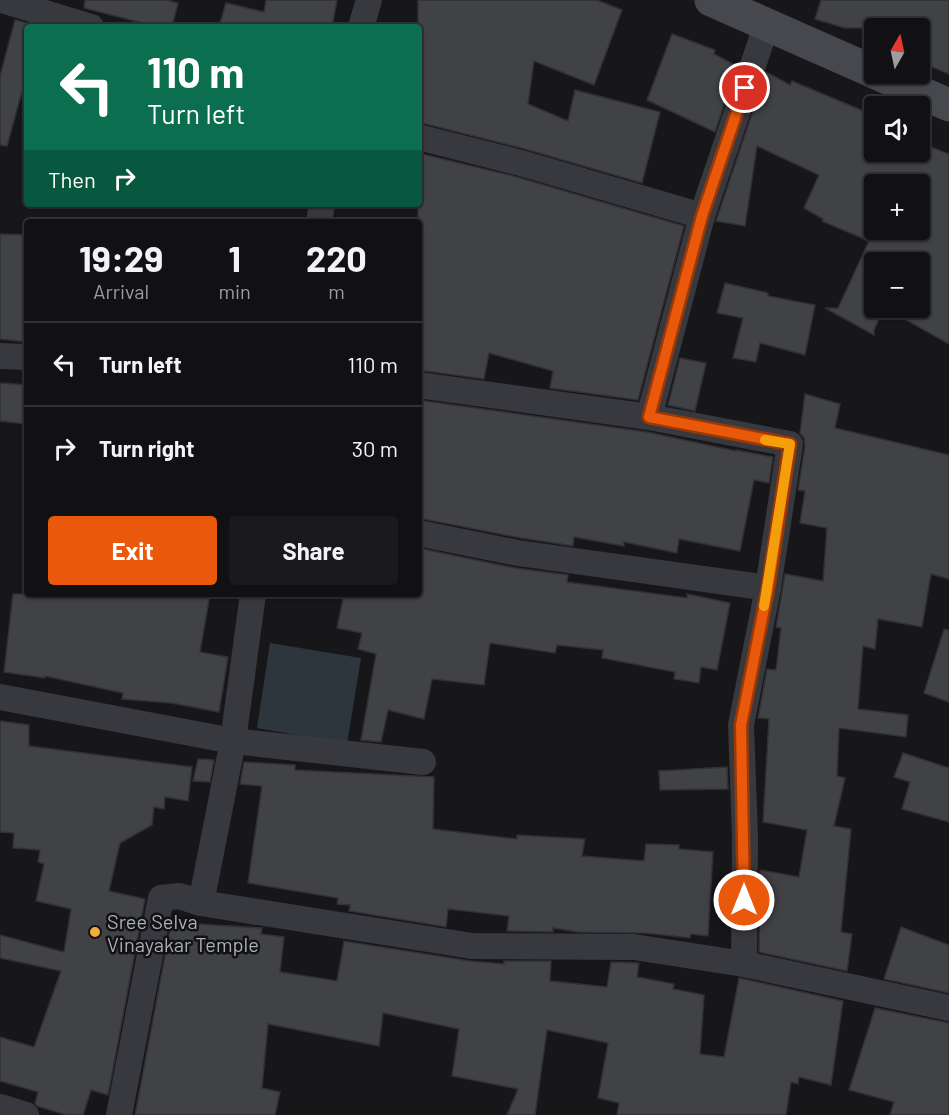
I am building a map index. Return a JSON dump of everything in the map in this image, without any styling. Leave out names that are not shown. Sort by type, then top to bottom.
[{"type":"street","points":[[2,0],[81,24]]},
{"type":"street","points":[[362,24],[369,0]]},
{"type":"street","points":[[711,0],[864,68]]},
{"type":"street","points":[[649,417],[702,216],[767,24]]},
{"type":"street","points":[[901,84],[949,105]]},
{"type":"street","points":[[422,138],[521,163],[702,216]]},
{"type":"street","points":[[0,356],[24,357]]},
{"type":"street","points":[[422,385],[649,417],[790,444],[768,588],[741,725],[745,836],[744,964]]},
{"type":"street","points":[[422,534],[518,553],[768,588]]},
{"type":"street","points":[[201,903],[233,741],[253,597]]},
{"type":"street","points":[[0,698],[233,741],[423,762]]},
{"type":"street","points":[[119,1115],[161,898],[179,896],[201,903],[472,946],[634,947],[744,964],[949,1008]]},
{"type":"street","points":[[0,1107],[26,1115]]},
{"type":"shaded area","points":[[270,643],[361,658],[347,744],[257,728]]},
{"type":"building","points":[[85,0],[166,0],[178,3],[173,24],[146,24],[84,8]]},
{"type":"building","points":[[266,0],[337,0],[333,24],[220,24],[226,3],[264,12]]},
{"type":"building","points":[[418,0],[597,0],[622,10],[594,85],[534,61],[528,104],[568,121],[575,90],[660,112],[642,183],[525,149],[422,123],[422,24],[418,24]]},
{"type":"building","points":[[821,0],[949,0],[949,74],[930,66],[930,18],[864,18],[864,28],[845,28],[815,19]]},
{"type":"building","points":[[15,20],[27,23],[24,24],[24,84],[7,146],[0,145],[0,76]]},
{"type":"building","points":[[672,34],[715,50],[714,54],[737,66],[715,132],[647,100]]},
{"type":"building","points":[[766,72],[790,85],[792,81],[864,111],[864,162],[930,162],[930,147],[949,154],[949,344],[903,318],[930,318],[930,252],[864,252],[864,318],[879,318],[874,335],[825,308],[838,308],[869,241],[867,240],[930,240],[930,174],[864,174],[864,239],[822,221],[823,219],[804,208],[819,175],[757,146],[745,226],[716,221]]},
{"type":"building","points":[[422,154],[517,177],[684,226],[638,400],[550,388],[553,371],[489,353],[484,379],[422,371],[422,219],[418,219],[418,207],[422,207]]},
{"type":"building","points":[[0,234],[24,235],[24,342],[0,339]]},
{"type":"building","points":[[725,283],[768,293],[768,296],[815,305],[805,355],[760,343],[756,362],[733,358],[743,318],[717,313]]},
{"type":"building","points":[[680,358],[706,363],[695,411],[668,405]]},
{"type":"building","points":[[0,383],[24,385],[24,424],[0,421]]},
{"type":"building","points":[[805,394],[840,404],[835,428],[949,455],[949,579],[931,574],[922,627],[878,619],[875,649],[863,646],[858,709],[908,715],[906,737],[839,728],[837,776],[845,778],[834,826],[851,829],[841,932],[852,934],[847,971],[759,952],[760,870],[799,877],[807,830],[763,822],[769,719],[758,718],[767,669],[776,670],[781,628],[776,627],[785,574],[823,581],[827,528],[800,523],[805,491],[798,490],[805,446],[804,438],[800,433]]},
{"type":"building","points":[[422,401],[647,432],[773,457],[769,483],[754,480],[740,551],[679,539],[677,553],[624,542],[624,546],[574,537],[573,546],[422,519]]},
{"type":"building","points":[[422,549],[515,568],[568,575],[567,582],[687,598],[687,594],[730,603],[717,670],[701,667],[699,683],[674,679],[675,672],[602,658],[603,650],[557,645],[555,653],[490,643],[484,685],[432,679],[424,719],[388,710],[381,742],[361,740],[376,654],[358,649],[362,633],[337,628],[343,597],[422,597]]},
{"type":"building","points":[[13,594],[24,594],[24,597],[209,597],[200,652],[228,657],[219,712],[171,703],[122,699],[123,693],[45,676],[45,678],[4,672]]},
{"type":"building","points":[[944,629],[949,630],[949,702],[924,693]]},
{"type":"building","points":[[0,721],[29,725],[29,746],[192,767],[188,801],[165,797],[164,809],[154,807],[152,825],[120,843],[109,891],[145,899],[108,1095],[91,1090],[83,1115],[66,1115],[37,1106],[35,1103],[38,1092],[0,1081],[0,1037],[34,1047],[61,971],[0,958],[0,935],[64,952],[71,909],[36,901],[44,864],[38,862],[40,850],[13,848],[14,833],[0,832]]},
{"type":"building","points":[[903,753],[949,768],[949,822],[902,809],[910,782],[894,777]]},
{"type":"building","points":[[198,759],[214,760],[210,782],[193,781]]},
{"type":"building","points":[[244,762],[295,765],[295,770],[434,777],[433,829],[517,839],[517,835],[585,839],[582,856],[644,861],[646,844],[679,845],[679,849],[713,852],[708,936],[691,934],[690,938],[645,933],[578,932],[553,928],[553,932],[507,931],[509,916],[448,909],[446,927],[349,911],[350,905],[337,904],[338,898],[248,883],[262,786],[240,784]]},
{"type":"building","points":[[727,767],[728,789],[660,790],[659,771]]},
{"type":"building","points":[[171,924],[197,927],[198,924],[262,928],[261,934],[284,937],[280,972],[337,981],[344,941],[470,961],[504,964],[504,961],[551,961],[550,981],[607,987],[611,962],[639,963],[637,977],[674,984],[673,989],[704,995],[700,1054],[724,1057],[739,978],[843,1001],[831,1085],[799,1077],[798,1084],[791,1082],[786,1115],[617,1115],[619,1103],[598,1098],[608,1043],[547,1030],[535,1115],[507,1115],[518,1089],[452,1076],[459,1029],[383,1013],[379,1046],[268,1024],[262,1088],[280,1092],[275,1115],[135,1115]]},
{"type":"building","points":[[901,927],[949,945],[949,993],[884,979]]},
{"type":"building","points":[[875,1008],[949,1023],[949,1115],[890,1115],[894,1102],[849,1090]]},
{"type":"slow traffic","points":[[764,606],[790,444],[765,440]]},
{"type":"place","name":"Sree Selva Vinayakar Temple","points":[[95,932]]},
{"type":"route","points":[[744,900],[745,836],[741,725],[768,588],[790,444],[649,417],[702,216],[745,88]]}]
